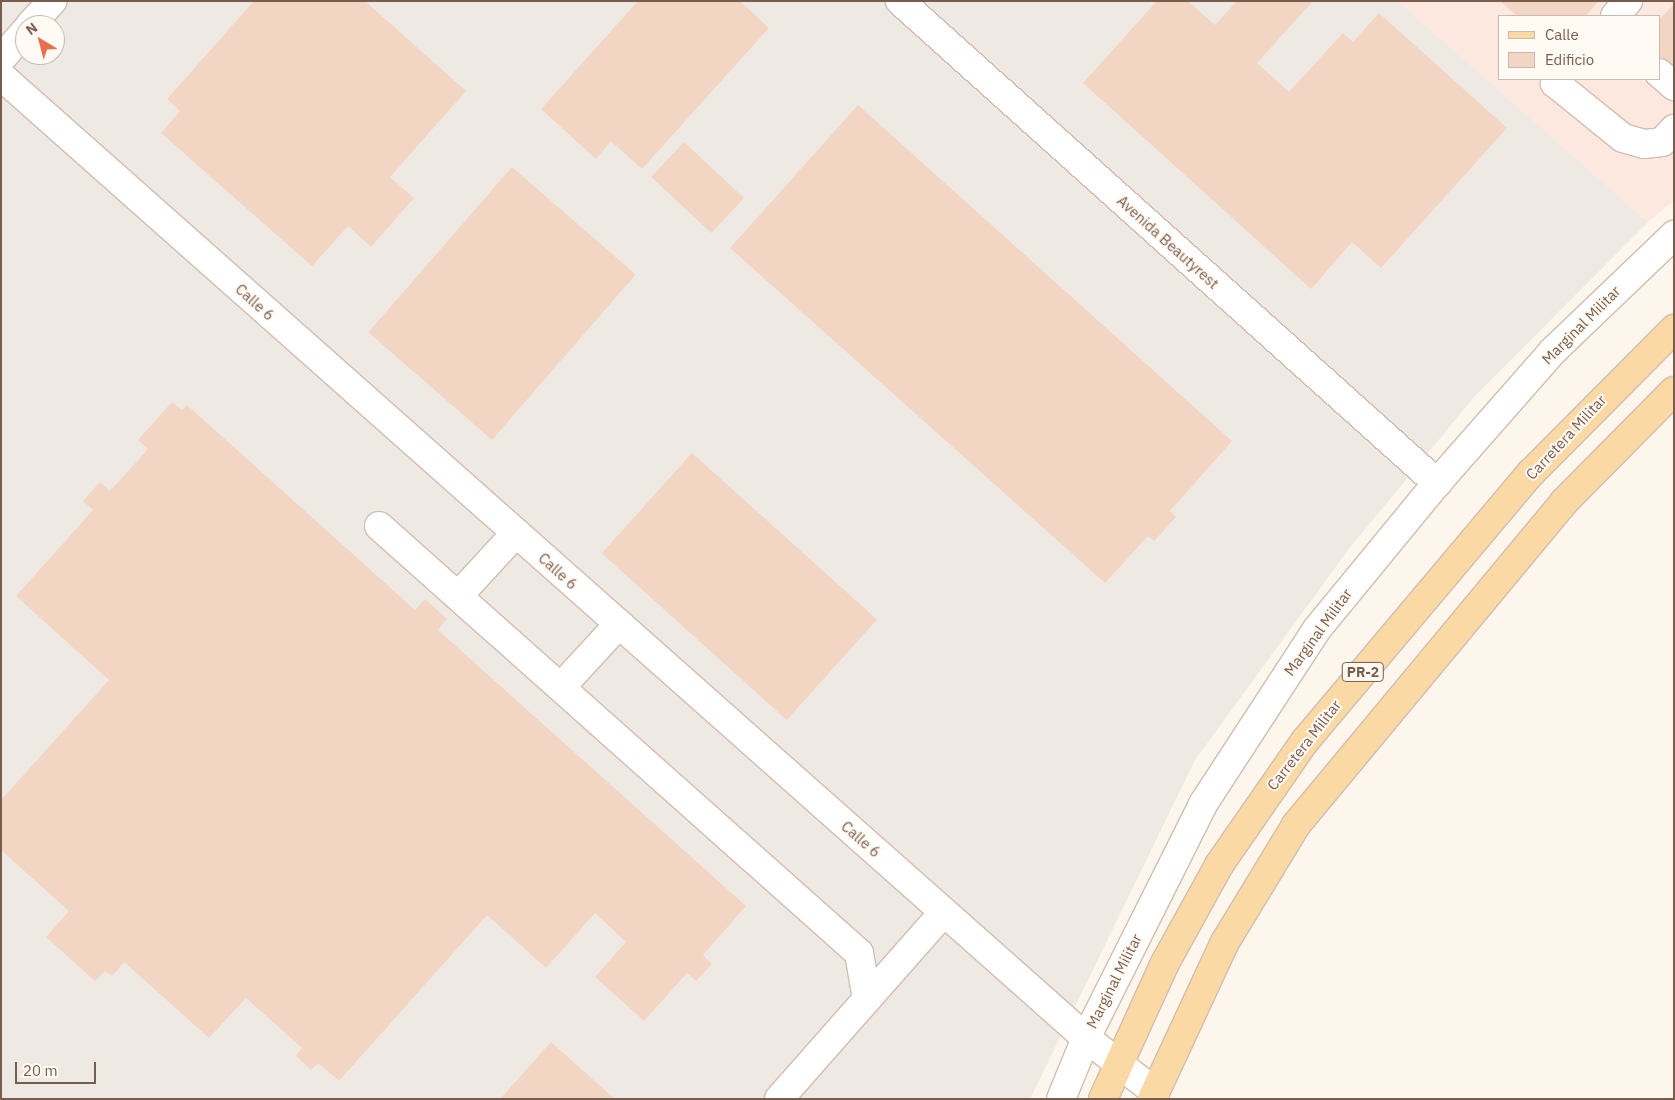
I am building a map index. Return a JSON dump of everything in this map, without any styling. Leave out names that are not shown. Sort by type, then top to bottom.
[{"type":"main road","name":"Carretera Militar","points":[[1103,1099],[1118,1062],[1218,865],[1305,741],[1531,473],[1674,329]]},
{"type":"main road","name":"PR-2","points":[[1154,1095],[1225,942],[1296,824],[1564,502],[1674,392]]},
{"type":"street","points":[[39,15],[52,1]]},
{"type":"street","name":"Avenida Beautyrest","points":[[900,1],[1436,483]]},
{"type":"street","points":[[1616,15],[1628,1]]},
{"type":"street","points":[[1,59],[15,43]]},
{"type":"street","points":[[1660,74],[1674,86]]},
{"type":"street","name":"Calle 6","points":[[1,76],[1086,1038],[1118,1062],[1154,1095]]},
{"type":"street","points":[[1558,80],[1555,83],[1623,138],[1644,144],[1662,142],[1674,129]]},
{"type":"street","name":"Marginal Militar","points":[[1061,1099],[1086,1038],[1203,804],[1316,629],[1436,483],[1553,351],[1674,235]]},
{"type":"street","points":[[378,526],[860,953],[867,999]]},
{"type":"street","points":[[458,596],[516,533]]},
{"type":"street","points":[[561,687],[618,624]]},
{"type":"street","points":[[780,1099],[944,912]]},
{"type":"shaded area","points":[[1,1],[1398,1],[1648,222],[1475,396],[1348,550],[1195,760],[1030,1099],[1,1099]]},
{"type":"shaded area","points":[[1398,1],[1674,1],[1674,201],[1648,222]]},
{"type":"building","points":[[254,1],[365,1],[466,91],[390,177],[414,198],[371,247],[348,226],[312,266],[161,133],[180,111],[167,99]]},
{"type":"building","points":[[638,1],[740,1],[769,28],[642,169],[611,141],[596,159],[541,109]]},
{"type":"building","points":[[1157,1],[1188,1],[1215,25],[1237,1],[1313,1],[1257,63],[1289,92],[1343,33],[1353,42],[1379,13],[1507,128],[1381,268],[1352,242],[1311,289],[1083,83]]},
{"type":"building","points":[[1500,1],[1599,1],[1586,15],[1516,15]]},
{"type":"building","points":[[1674,4],[1674,71],[1660,59],[1660,19]]},
{"type":"building","points":[[858,105],[1232,441],[1170,511],[1176,517],[1154,541],[1148,536],[1105,583],[730,248]]},
{"type":"building","points":[[684,142],[744,198],[711,233],[651,177]]},
{"type":"building","points":[[512,167],[636,275],[492,440],[368,332]]},
{"type":"building","points":[[172,402],[182,410],[187,405],[415,610],[425,599],[447,619],[438,630],[746,906],[703,955],[712,964],[696,981],[687,973],[644,1021],[595,977],[626,942],[595,913],[546,968],[487,915],[339,1081],[318,1063],[311,1070],[296,1056],[302,1048],[246,998],[209,1038],[124,962],[112,976],[105,971],[95,981],[46,937],[69,911],[1,850],[1,800],[109,680],[16,596],[93,510],[83,501],[100,482],[110,491],[148,449],[138,440]]},
{"type":"building","points":[[692,453],[877,620],[787,720],[602,553]]},
{"type":"building","points":[[551,1042],[615,1099],[500,1099]]}]
